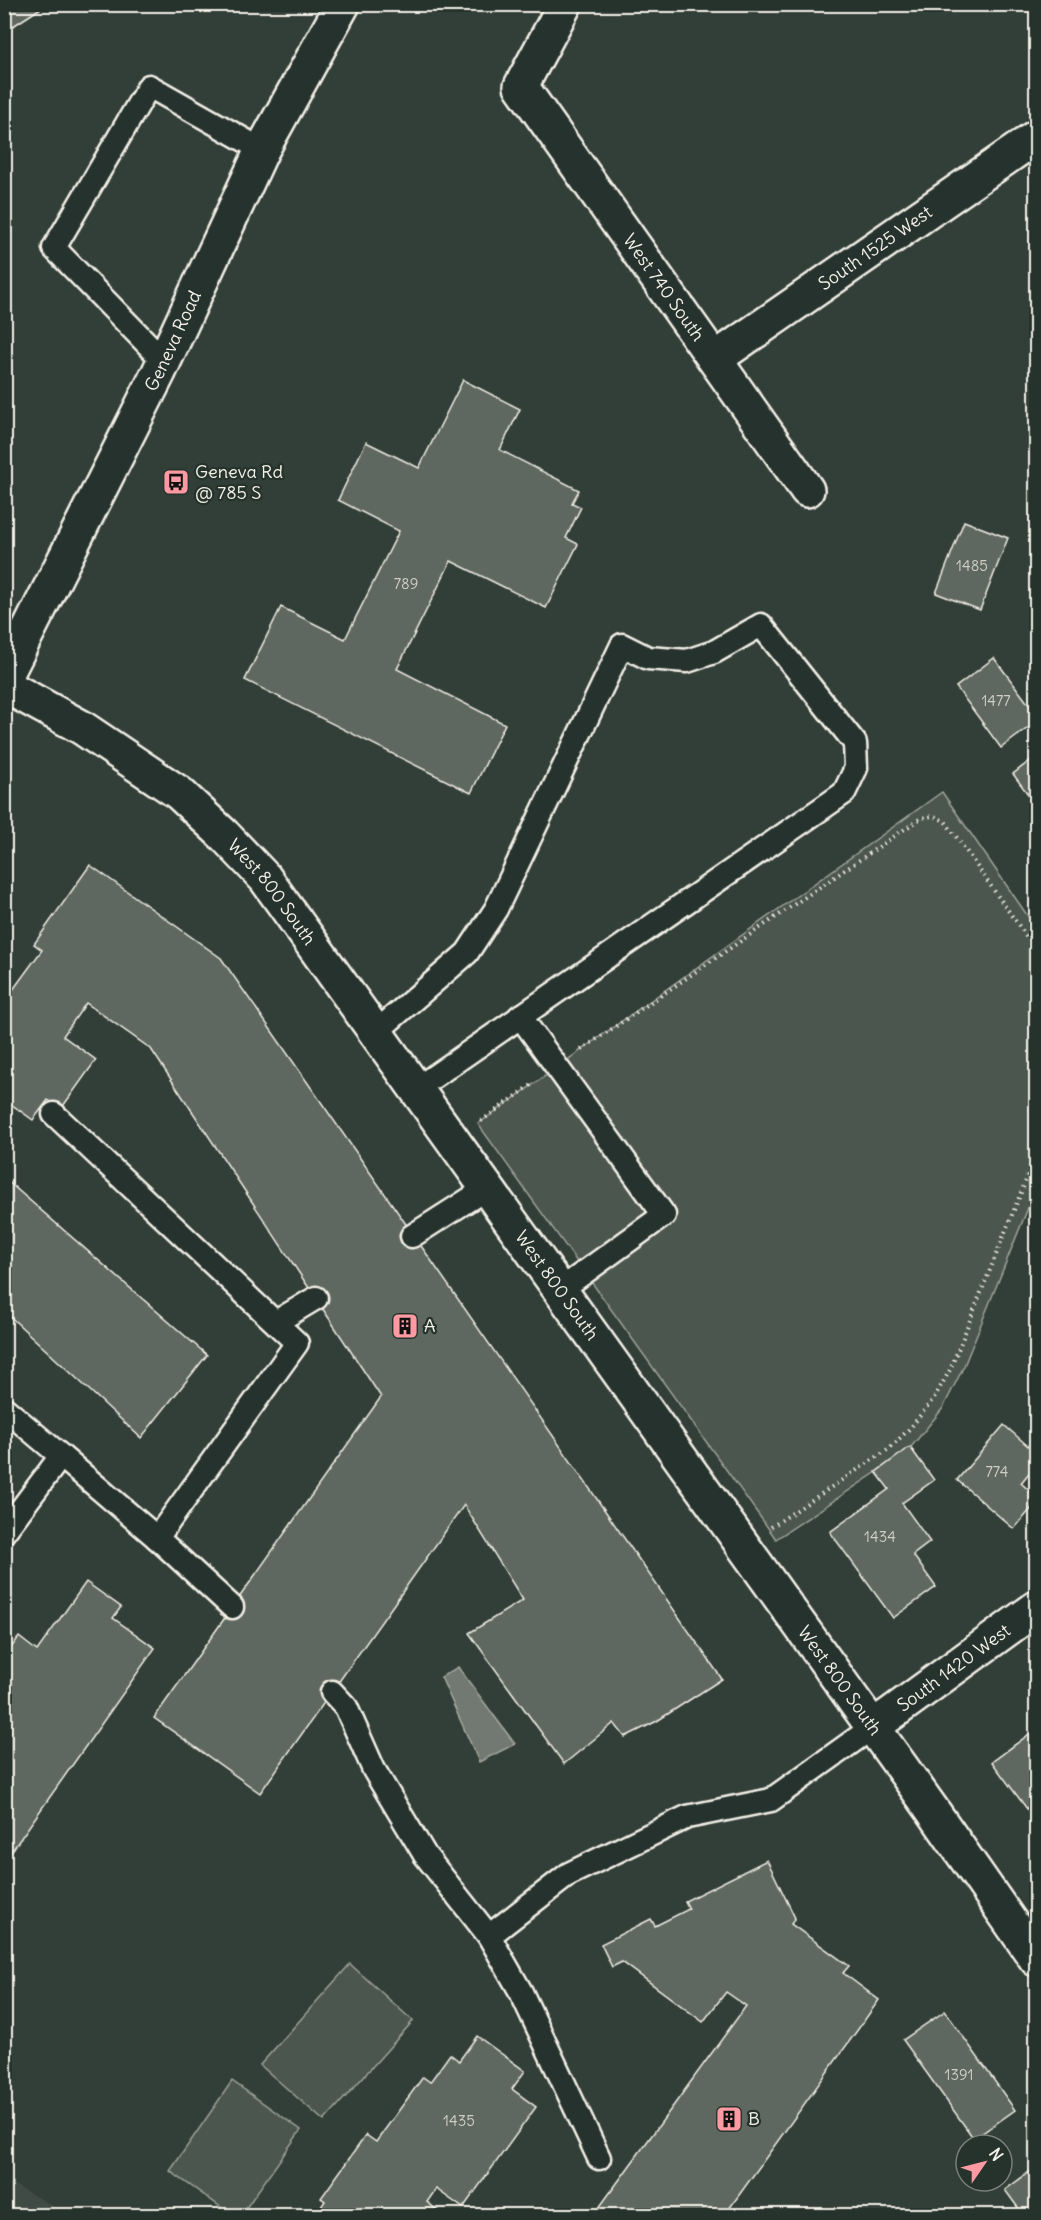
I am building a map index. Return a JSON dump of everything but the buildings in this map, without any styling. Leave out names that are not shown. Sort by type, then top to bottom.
[{"type":"street","name":"Geneva Road","points":[[4,679],[164,361],[262,150],[343,4]]},
{"type":"street","name":"West 740 South","points":[[565,4],[521,86],[807,490]]},
{"type":"street","name":"South 1525 West","points":[[715,359],[1036,137]]},
{"type":"street","name":"West 800 South","points":[[4,686],[81,727],[187,800],[265,878],[873,1727],[1036,1959]]},
{"type":"street","name":"South 1420 West","points":[[873,1727],[1036,1608]]},
{"type":"lane","points":[[164,361],[54,248],[149,86],[262,150]]},
{"type":"lane","points":[[375,1033],[467,953],[496,909],[622,645],[648,658],[687,662],[714,652],[761,625],[855,743],[855,768],[844,793],[416,1089]]},
{"type":"lane","points":[[520,1016],[664,1215],[560,1290]]},
{"type":"lane","points":[[54,1114],[297,1342],[156,1538]]},
{"type":"lane","points":[[412,1236],[487,1188]]},
{"type":"lane","points":[[276,1322],[316,1298]]},
{"type":"lane","points":[[4,1408],[156,1538],[232,1607]]},
{"type":"lane","points":[[4,1532],[62,1456]]},
{"type":"lane","points":[[332,1692],[346,1707],[374,1770],[424,1855],[489,1936],[521,1992],[599,2158]]},
{"type":"lane","points":[[489,1936],[569,1874],[687,1817],[771,1800],[873,1727]]},
{"type":"path","points":[[478,1124],[557,1067],[921,818],[933,816],[945,821],[1036,950]]},
{"type":"path","points":[[770,1528],[889,1449],[911,1427],[934,1398],[950,1370],[1036,1155]]},
{"type":"shaded area","points":[[942,792],[1036,928],[1036,1188],[964,1366],[943,1408],[907,1452],[776,1539],[478,1124]]},
{"type":"shaded area","points":[[458,1667],[515,1744],[479,1762],[441,1677]]},
{"type":"shaded area","points":[[350,1964],[413,2021],[324,2121],[260,2065]]},
{"type":"shaded area","points":[[232,2081],[301,2130],[241,2215],[232,2215],[170,2171]]},
{"type":"shaded area","points":[[5,2180],[70,2215],[5,2215]]},
{"type":"place","name":"Geneva Rd @ 785 S","points":[[176,482]]},
{"type":"place","name":"A","points":[[405,1326]]},
{"type":"place","name":"B","points":[[729,2119]]}]
